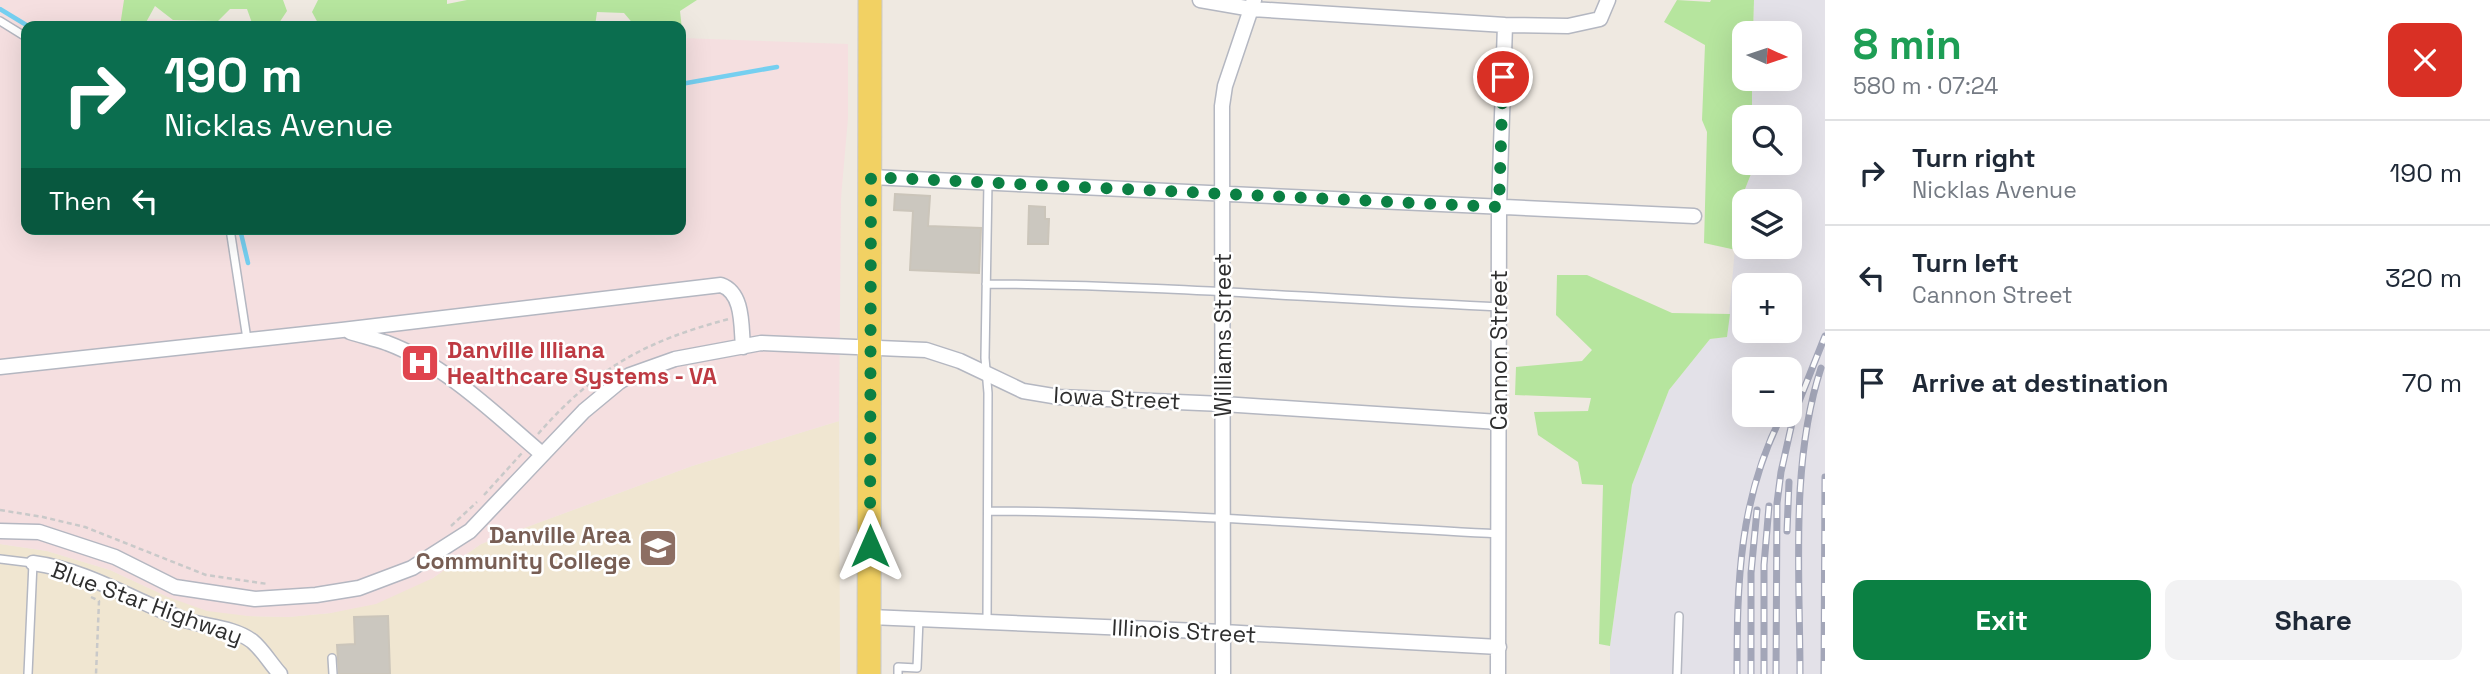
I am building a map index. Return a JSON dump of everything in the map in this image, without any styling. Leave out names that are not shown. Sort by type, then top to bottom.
[{"type":"main road","points":[[869,674],[870,0]]},
{"type":"street","points":[[1200,0],[1505,25],[1568,26],[1600,19],[1608,0]]},
{"type":"street","name":"Williams Street","points":[[1223,674],[1222,106],[1225,86],[1253,4]]},
{"type":"street","name":"Cannon Street","points":[[1498,674],[1499,207],[1505,25]]},
{"type":"street","points":[[871,177],[1694,216]]},
{"type":"street","points":[[0,367],[721,285],[729,288],[735,296],[741,317],[743,347]]},
{"type":"street","points":[[342,330],[388,343],[432,366],[489,409],[541,454]]},
{"type":"street","name":"Iowa Street","points":[[0,531],[39,532],[115,557],[176,587],[255,599],[316,595],[359,588],[412,568],[470,531],[584,411],[619,382],[676,359],[761,343],[926,350],[960,361],[986,376],[1023,391],[1059,397],[1223,404],[1499,422]]},
{"type":"street","name":"Blue Star Highway","points":[[33,563],[97,581],[189,621],[229,630],[252,641],[280,674]]},
{"type":"street","name":"Illinois Street","points":[[870,617],[1499,647]]},
{"type":"lane","points":[[0,21],[21,34]]},
{"type":"lane","points":[[987,622],[985,358],[988,182]]},
{"type":"lane","points":[[231,235],[247,339]]},
{"type":"lane","points":[[986,284],[1223,291],[1500,307]]},
{"type":"lane","points":[[988,511],[1291,522],[1499,534]]},
{"type":"lane","name":"Blue Star Highway","points":[[0,559],[33,563]]},
{"type":"lane","points":[[28,674],[33,563]]},
{"type":"lane","points":[[1677,674],[1679,617]]},
{"type":"lane","points":[[898,674],[898,667],[917,668],[919,619]]},
{"type":"lane","points":[[332,658],[332,674]]},
{"type":"path","points":[[443,531],[478,502],[529,444],[602,373],[635,352],[665,338],[741,317]]},
{"type":"path","points":[[0,510],[85,527],[206,575],[275,584]]},
{"type":"path","points":[[91,597],[99,601],[96,674]]},
{"type":"shaded area","name":"Danville Illiana Healthcare Systems - VA","points":[[0,0],[128,0],[129,18],[213,21],[21,21],[21,235],[686,235],[686,38],[848,44],[848,118],[841,198],[839,421],[692,466],[481,544],[433,578],[376,604],[331,613],[288,617],[207,611],[168,597],[110,570],[47,551],[0,544]]},
{"type":"shaded area","points":[[1754,0],[1825,0],[1825,674],[1610,674],[1610,646],[1632,485],[1669,390],[1710,339],[1727,337],[1732,282],[1732,343],[1802,343],[1802,273],[1733,273],[1734,259],[1802,259],[1802,189],[1745,189],[1751,175],[1802,175],[1802,105],[1752,105],[1752,91],[1802,91],[1802,21],[1753,21]]},
{"type":"shaded area","name":"Danville Area Community College","points":[[839,421],[840,674],[0,674],[0,544],[47,551],[110,570],[168,597],[248,616],[288,617],[331,613],[433,578],[481,544],[692,466]]},
{"type":"green space","points":[[124,0],[283,0],[287,11],[280,21],[251,21],[247,9],[230,9],[218,21],[173,20],[155,6],[147,21],[121,21]]},
{"type":"green space","points":[[318,0],[447,0],[447,4],[467,0],[697,0],[680,11],[681,21],[631,21],[624,13],[597,12],[596,21],[317,21],[312,12]]},
{"type":"green space","points":[[1677,0],[1754,0],[1753,21],[1732,21],[1732,91],[1752,91],[1752,105],[1732,105],[1732,175],[1751,175],[1745,189],[1732,189],[1732,249],[1704,243],[1707,132],[1702,120],[1705,45],[1664,22]]},
{"type":"green space","points":[[1557,275],[1587,275],[1672,313],[1730,314],[1727,337],[1710,339],[1669,390],[1632,485],[1610,646],[1599,644],[1603,485],[1582,484],[1578,462],[1538,435],[1534,412],[1588,411],[1591,398],[1515,395],[1516,367],[1582,361],[1592,350],[1556,315]]},
{"type":"building","points":[[895,194],[930,196],[928,226],[981,228],[979,273],[910,270],[913,211],[894,210]]},
{"type":"building","points":[[1029,206],[1045,207],[1045,219],[1049,219],[1048,244],[1028,244]]},
{"type":"building","points":[[388,616],[390,674],[339,674],[337,645],[355,644],[354,617]]},
{"type":"waterway","points":[[0,9],[21,22]]},
{"type":"waterway","points":[[686,83],[777,67]]},
{"type":"waterway","points":[[241,235],[248,263]]},
{"type":"railway","points":[[1776,674],[1777,503],[1781,472],[1794,414],[1825,336]]},
{"type":"railway","points":[[1800,674],[1798,559],[1801,480],[1811,404],[1821,368]]},
{"type":"railway","points":[[1737,674],[1743,542],[1757,478],[1777,427]]},
{"type":"railway","points":[[1824,674],[1825,477]]},
{"type":"railway","points":[[1787,531],[1789,482]]},
{"type":"railway","points":[[1764,674],[1764,565],[1769,506]]},
{"type":"railway","points":[[1751,674],[1751,573],[1757,510]]},
{"type":"place","name":"Danville Illiana Healthcare Systems - VA","points":[[420,363]]},
{"type":"place","name":"Danville Area Community College","points":[[658,548]]},
{"type":"route","points":[[870,546],[871,177],[1499,207],[1503,77]]}]
